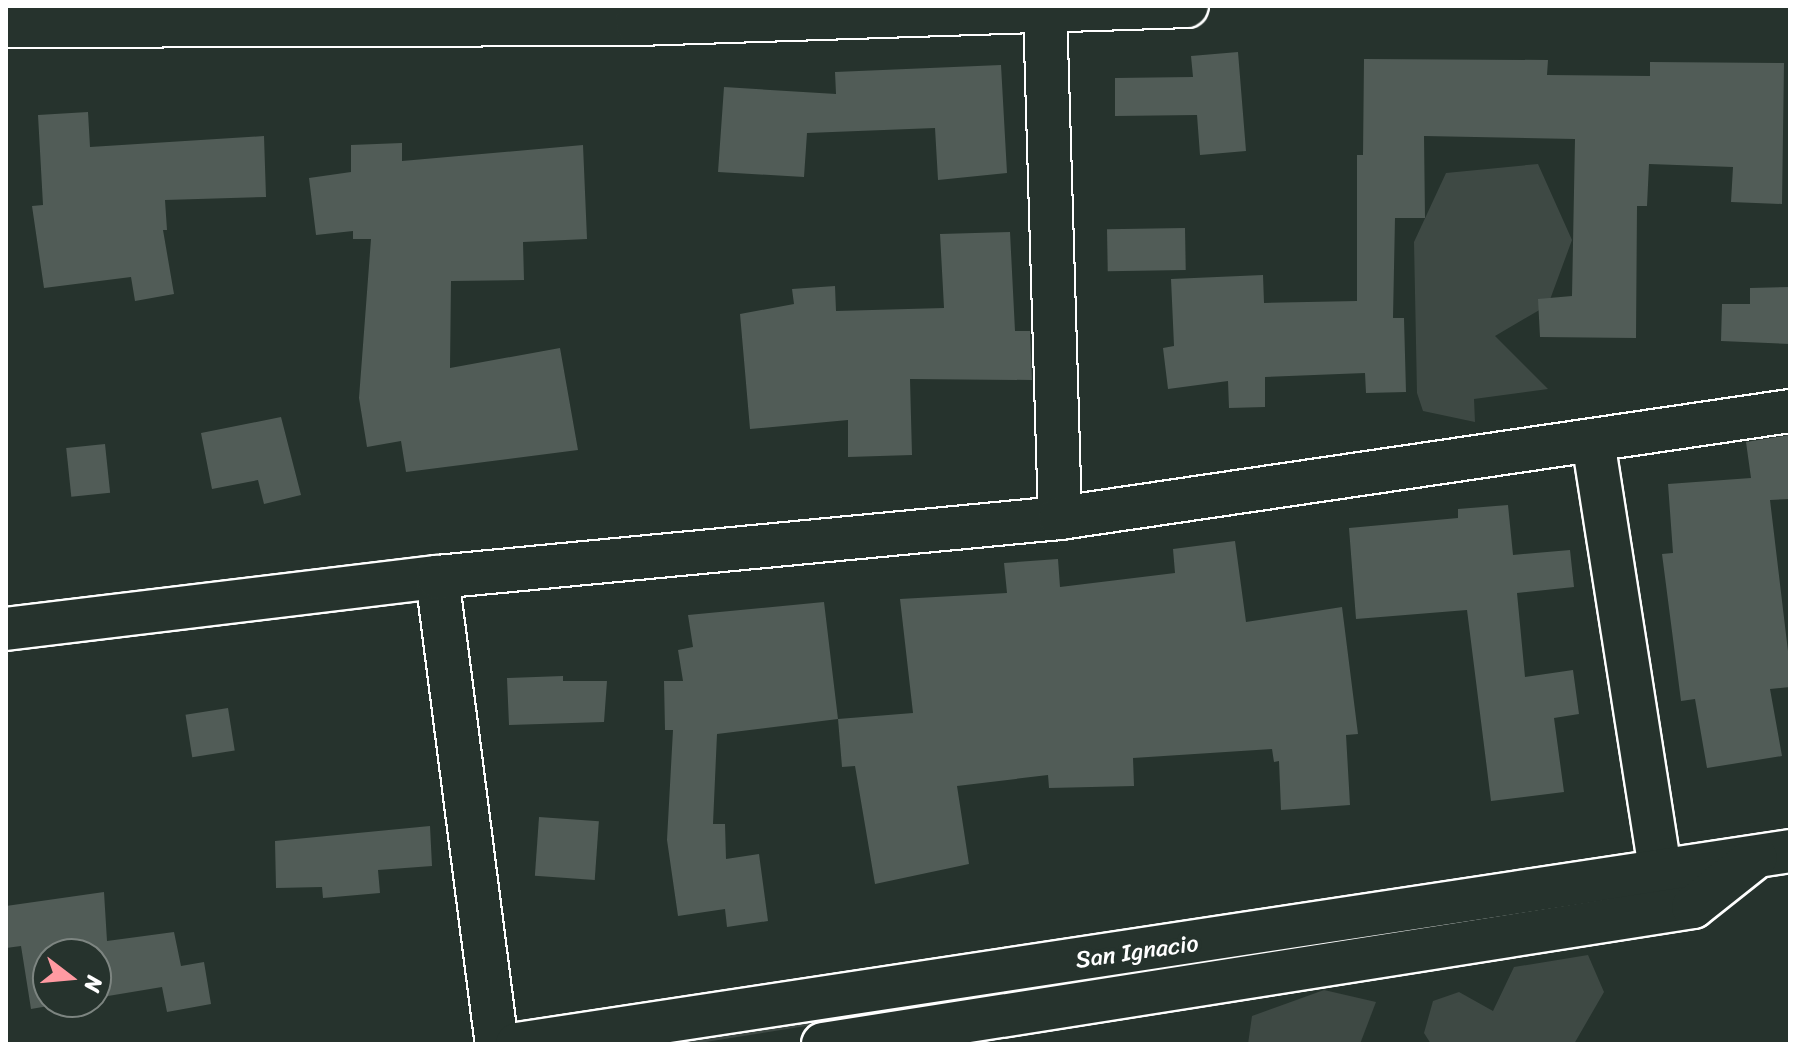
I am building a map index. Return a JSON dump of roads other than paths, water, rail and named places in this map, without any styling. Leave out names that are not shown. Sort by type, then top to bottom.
[{"type":"street","points":[[6,26],[637,24],[1187,6]]},
{"type":"street","points":[[1045,9],[1060,518]]},
{"type":"street","points":[[6,629],[437,577],[1060,518],[1790,411]]},
{"type":"street","points":[[1593,441],[1663,893]]},
{"type":"street","points":[[437,577],[497,1044]]},
{"type":"street","name":"San Ignacio","points":[[823,1044],[1663,893],[1773,854]]},
{"type":"street","name":"San Ignacio","points":[[517,1044],[1663,893]]}]
